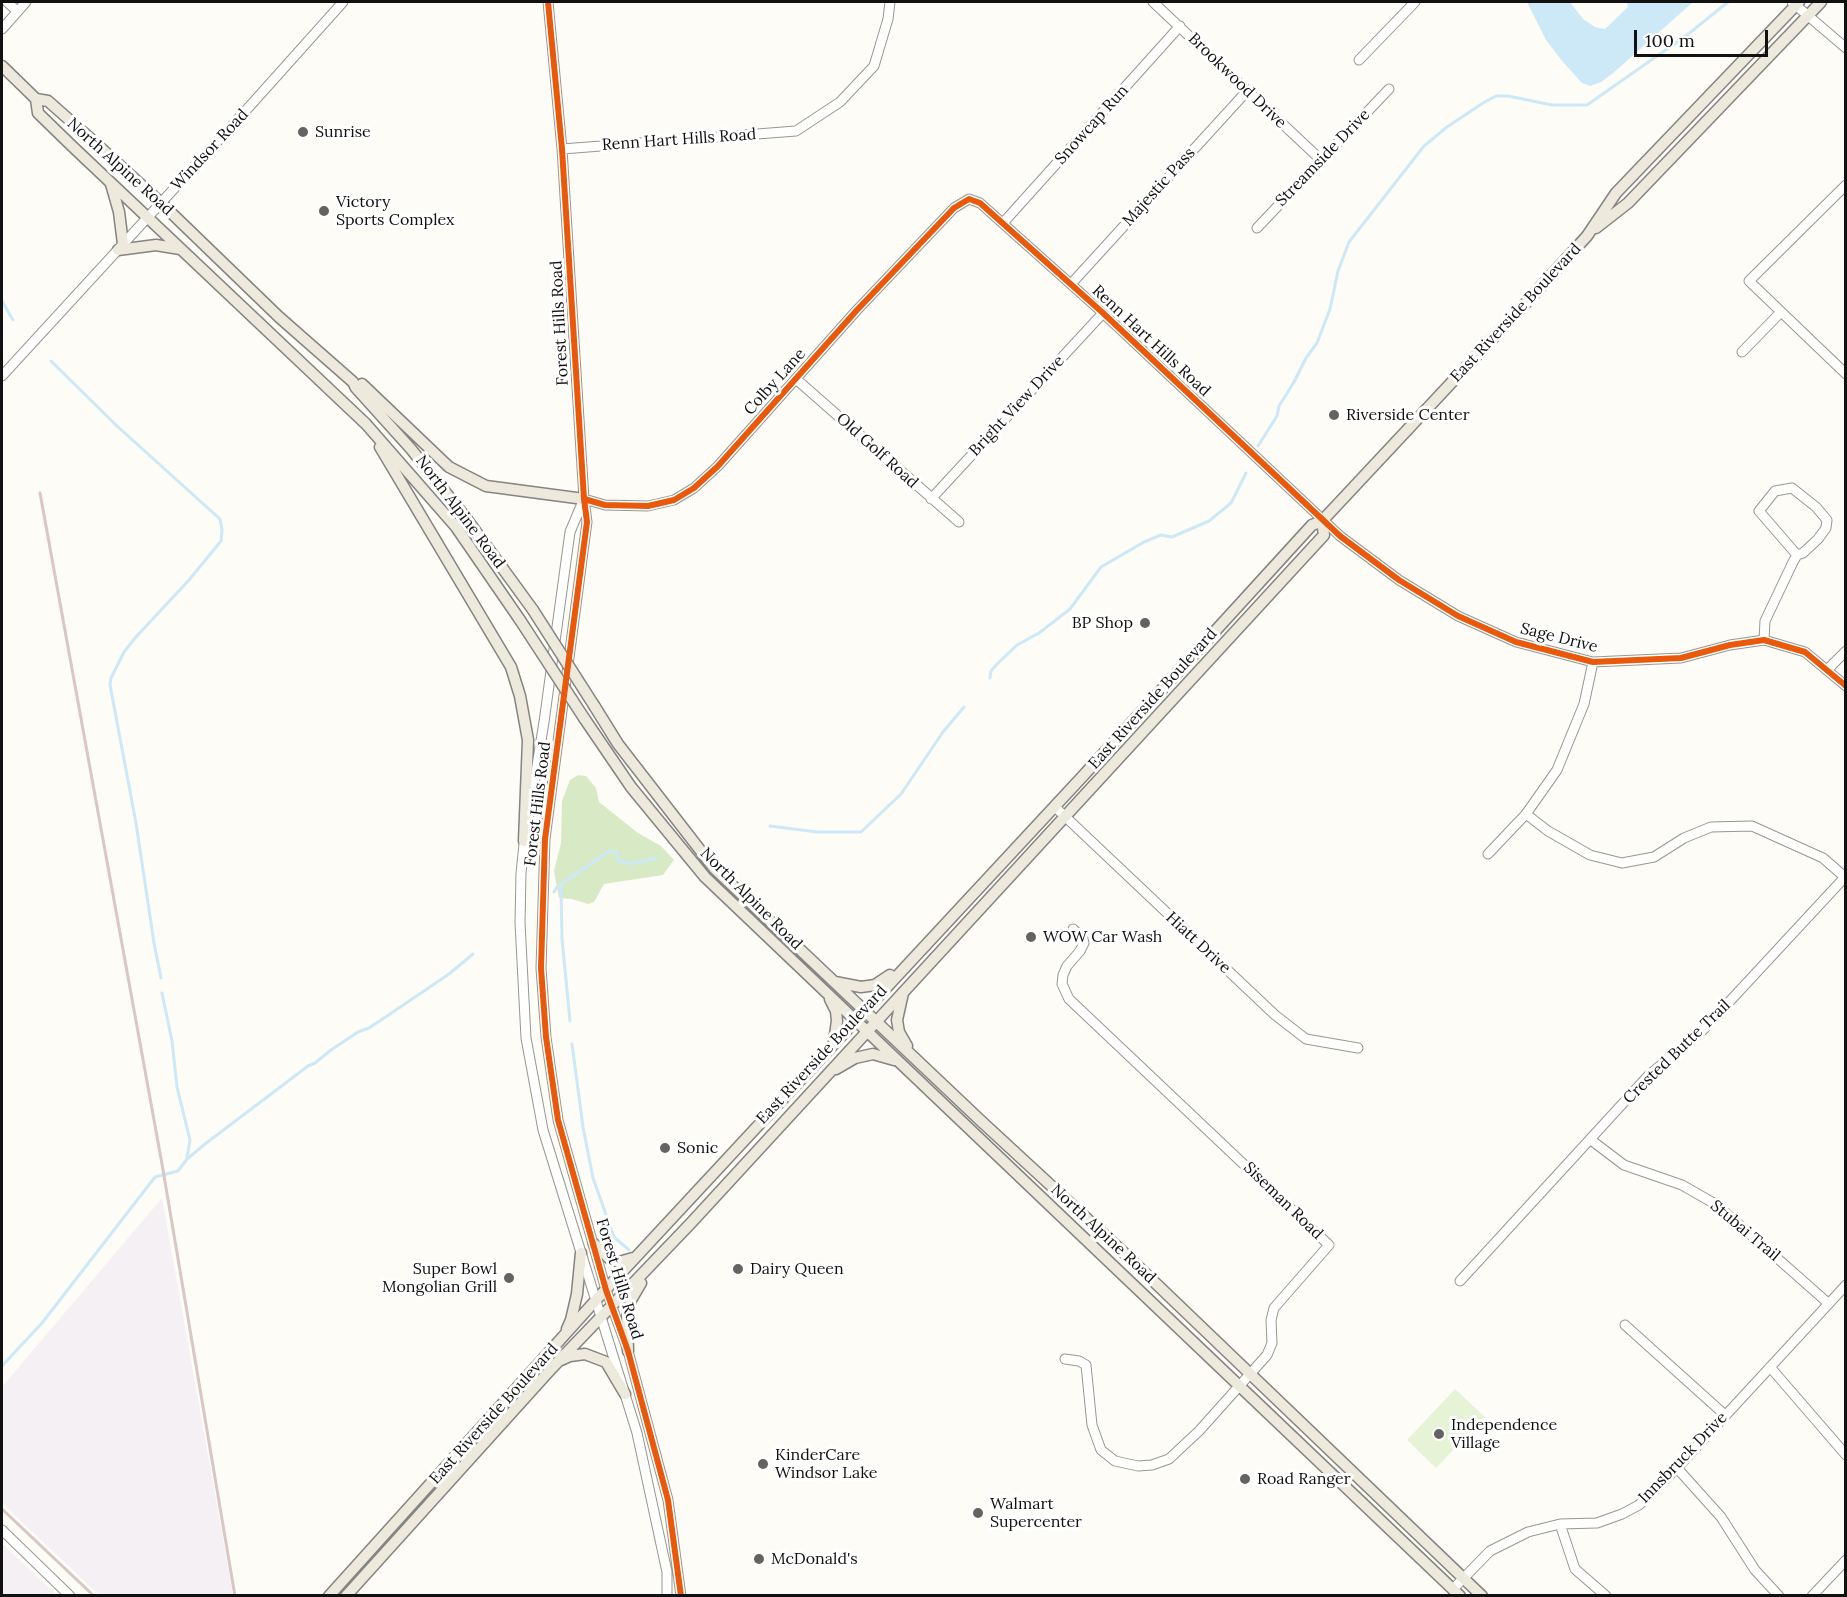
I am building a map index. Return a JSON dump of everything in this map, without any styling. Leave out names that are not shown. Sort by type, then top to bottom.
[{"type":"main road","name":"East Riverside Boulevard","points":[[329,1596],[596,1300],[905,965],[1055,807],[1312,525],[1322,521],[1587,236],[1628,203],[1821,2]]},
{"type":"main road","name":"East Riverside Boulevard","points":[[1587,236],[1616,193],[1795,3]]},
{"type":"main road","name":"North Alpine Road","points":[[2,66],[36,99],[48,101],[161,203],[279,317],[353,382],[466,518],[532,610],[624,752],[714,868],[1091,1222],[1482,1596]]},
{"type":"main road","name":"North Alpine Road","points":[[36,99],[38,113],[366,424],[456,527],[632,787],[705,877],[1457,1592]]},
{"type":"main road","points":[[111,183],[119,212],[121,247],[156,244],[181,249]]},
{"type":"main road","points":[[353,382],[361,384],[449,467],[486,486],[584,499]]},
{"type":"main road","points":[[366,424],[511,667],[520,696],[528,740],[524,841]]},
{"type":"main road","name":"East Riverside Boulevard","points":[[346,1596],[558,1362],[660,1256],[1324,535],[1322,521]]},
{"type":"main road","points":[[835,981],[861,987],[875,985],[905,965]]},
{"type":"main road","points":[[904,991],[897,1020],[899,1032],[912,1055]]},
{"type":"main road","points":[[827,994],[836,1011],[834,1042]]},
{"type":"main road","points":[[826,1076],[855,1058],[873,1054],[896,1060]]},
{"type":"main road","points":[[964,1124],[974,1114]]},
{"type":"main road","points":[[594,1244],[609,1259],[619,1262],[628,1261],[645,1248]]},
{"type":"main road","points":[[562,1338],[571,1320],[581,1253]]},
{"type":"main road","points":[[628,1351],[627,1317],[631,1300],[660,1256]]},
{"type":"main road","points":[[558,1362],[570,1356],[585,1354],[606,1362],[625,1394]]},
{"type":"street","points":[[7,2],[17,11]]},
{"type":"street","points":[[2,29],[26,2]]},
{"type":"street","name":"Windsor Road","points":[[2,376],[343,2]]},
{"type":"street","name":"Forest Hills Road","points":[[548,2],[562,148],[587,522],[545,839],[542,968],[546,1037],[558,1120],[611,1308],[628,1351],[668,1500],[681,1596]]},
{"type":"street","name":"Renn Hart Hills Road","points":[[562,148],[796,131],[840,102],[874,66],[888,19],[890,2]]},
{"type":"street","name":"Brookwood Drive","points":[[1153,2],[1321,160]]},
{"type":"street","points":[[1359,60],[1415,2]]},
{"type":"street","points":[[1795,3],[1845,48]]},
{"type":"street","name":"Snowcap Run","points":[[1003,223],[1180,26]]},
{"type":"street","name":"Streamside Drive","points":[[1257,228],[1389,89]]},
{"type":"street","name":"Majestic Pass","points":[[1071,284],[1247,91]]},
{"type":"street","points":[[1845,185],[1749,281],[1845,374]]},
{"type":"street","name":"Renn Hart Hills Road","points":[[954,208],[969,199],[980,203],[1103,313],[1322,521]]},
{"type":"street","name":"Colby Lane","points":[[584,499],[605,505],[648,506],[674,500],[694,488],[718,466],[857,310],[954,208]]},
{"type":"street","points":[[1742,352],[1781,312]]},
{"type":"street","name":"Bright View Drive","points":[[931,499],[1103,313]]},
{"type":"street","name":"Old Golf Road","points":[[796,379],[959,522]]},
{"type":"street","points":[[1764,640],[1765,621],[1797,555],[1803,553],[1818,538],[1826,528],[1827,520],[1816,507],[1792,488],[1775,491],[1759,512],[1797,555]]},
{"type":"street","name":"Forest Hills Road","points":[[584,499],[570,532],[544,722],[524,841],[520,923],[526,1038],[543,1130],[637,1433],[667,1572],[667,1596]]},
{"type":"street","name":"Sage Drive","points":[[1322,521],[1399,580],[1458,616],[1516,642],[1593,662],[1681,658],[1730,645],[1764,640],[1805,652],[1828,669],[1845,686]]},
{"type":"street","points":[[1828,669],[1845,651]]},
{"type":"street","points":[[1488,854],[1526,814],[1560,763],[1584,704],[1593,662]]},
{"type":"street","name":"Hiatt Drive","points":[[1055,807],[1275,1015],[1306,1039],[1358,1048]]},
{"type":"street","points":[[1526,814],[1548,831],[1590,855],[1622,863],[1654,857],[1684,838],[1711,826],[1752,826],[1823,858],[1845,878]]},
{"type":"street","name":"Crested Butte Trail","points":[[1460,1281],[1648,1076],[1704,1029],[1845,878]]},
{"type":"street","name":"Siseman Road","points":[[1065,1359],[1079,1361],[1086,1365],[1092,1425],[1101,1450],[1114,1461],[1138,1466],[1152,1465],[1169,1459],[1199,1431],[1267,1355],[1272,1338],[1274,1308],[1329,1245],[1069,999],[1062,984],[1064,971],[1084,943],[1072,929]]},
{"type":"street","name":"Stubai Trail","points":[[1590,1140],[1624,1165],[1682,1185],[1717,1205],[1828,1303]]},
{"type":"street","name":"Innsbruck Drive","points":[[1457,1592],[1464,1578],[1490,1551],[1528,1532],[1560,1524],[1597,1523],[1639,1505],[1677,1468],[1845,1285]]},
{"type":"street","points":[[1625,1325],[1725,1415]]},
{"type":"street","points":[[1770,1368],[1845,1455]]},
{"type":"street","points":[[1677,1468],[1721,1517],[1755,1570],[1779,1596]]},
{"type":"street","points":[[1560,1524],[1575,1569],[1606,1596]]},
{"type":"street","points":[[2,1530],[70,1596]]},
{"type":"street","points":[[1812,1596],[1845,1560]]},
{"type":"shaded area","points":[[162,1198],[233,1595],[99,1595],[2,1503],[2,1387]]},
{"type":"shaded area","points":[[2,1543],[14,1555],[57,1595],[2,1595]]},
{"type":"green space","points":[[578,775],[586,776],[596,788],[599,802],[638,833],[661,846],[674,860],[663,875],[604,884],[594,902],[588,904],[559,898],[554,871],[561,843],[562,801],[570,780]]},
{"type":"green space","points":[[1455,1389],[1485,1417],[1436,1468],[1407,1440]]},
{"type":"water","points":[[1527,2],[1570,2],[1583,19],[1595,27],[1605,29],[1628,7],[1627,2],[1693,2],[1612,74],[1590,86],[1582,83],[1546,40]]},
{"type":"waterway","points":[[1258,446],[1277,416],[1279,406],[1306,358],[1317,343],[1330,309],[1338,271],[1349,242],[1424,146],[1447,127],[1496,96],[1508,96],[1552,105],[1587,105],[1687,35],[1728,2]]},
{"type":"waterway","points":[[2,301],[13,320]]},
{"type":"waterway","points":[[51,361],[117,426],[220,519],[222,530],[221,541],[124,652],[111,678],[110,685],[136,823],[161,978]]},
{"type":"waterway","points":[[990,678],[991,671],[1017,645],[1039,633],[1070,609],[1101,567],[1144,542],[1161,535],[1172,537],[1209,521],[1231,503],[1246,473]]},
{"type":"waterway","points":[[770,826],[817,832],[861,832],[901,794],[943,732],[964,707]]},
{"type":"waterway","points":[[554,892],[557,887],[609,851],[616,852],[619,861],[631,864],[656,858]]},
{"type":"waterway","points":[[561,886],[562,939],[570,1021]]},
{"type":"waterway","points":[[2,1366],[42,1323],[155,1177],[178,1171],[187,1159],[205,1144],[308,1066],[449,974],[473,954]]},
{"type":"waterway","points":[[162,993],[172,1041],[177,1087],[190,1140],[187,1157]]},
{"type":"waterway","points":[[572,1044],[583,1127],[593,1178],[614,1237],[629,1250]]},
{"type":"railway","points":[[40,493],[162,1164],[235,1596]]},
{"type":"railway","points":[[2,1509],[94,1596]]},
{"type":"cycle path","points":[[548,2],[562,149],[587,522],[545,839],[541,968],[546,1037],[558,1120],[606,1290],[628,1351],[668,1500],[681,1596]]},
{"type":"cycle path","points":[[584,499],[605,505],[648,506],[674,500],[694,488],[718,466],[857,310],[954,208],[969,199],[980,203],[1103,313],[1340,536],[1399,580],[1458,616],[1516,642],[1593,662],[1681,658],[1730,645],[1764,640],[1805,652],[1846,686]]},
{"type":"place","name":"Sunrise","points":[[303,132]]},
{"type":"place","name":"Victory Sports Complex","points":[[324,211]]},
{"type":"place","name":"Riverside Center","points":[[1334,415]]},
{"type":"place","name":"BP Shop","points":[[1145,623]]},
{"type":"place","name":"WOW Car Wash","points":[[1031,937]]},
{"type":"place","name":"Sonic","points":[[665,1148]]},
{"type":"place","name":"Dairy Queen","points":[[738,1269]]},
{"type":"place","name":"Super Bowl Mongolian Grill","points":[[509,1278]]},
{"type":"place","name":"Independence Village","points":[[1439,1434]]},
{"type":"place","name":"KinderCare Windsor Lake","points":[[763,1464]]},
{"type":"place","name":"Road Ranger","points":[[1245,1479]]},
{"type":"place","name":"Walmart Supercenter","points":[[978,1513]]},
{"type":"place","name":"McDonald's","points":[[759,1559]]}]
